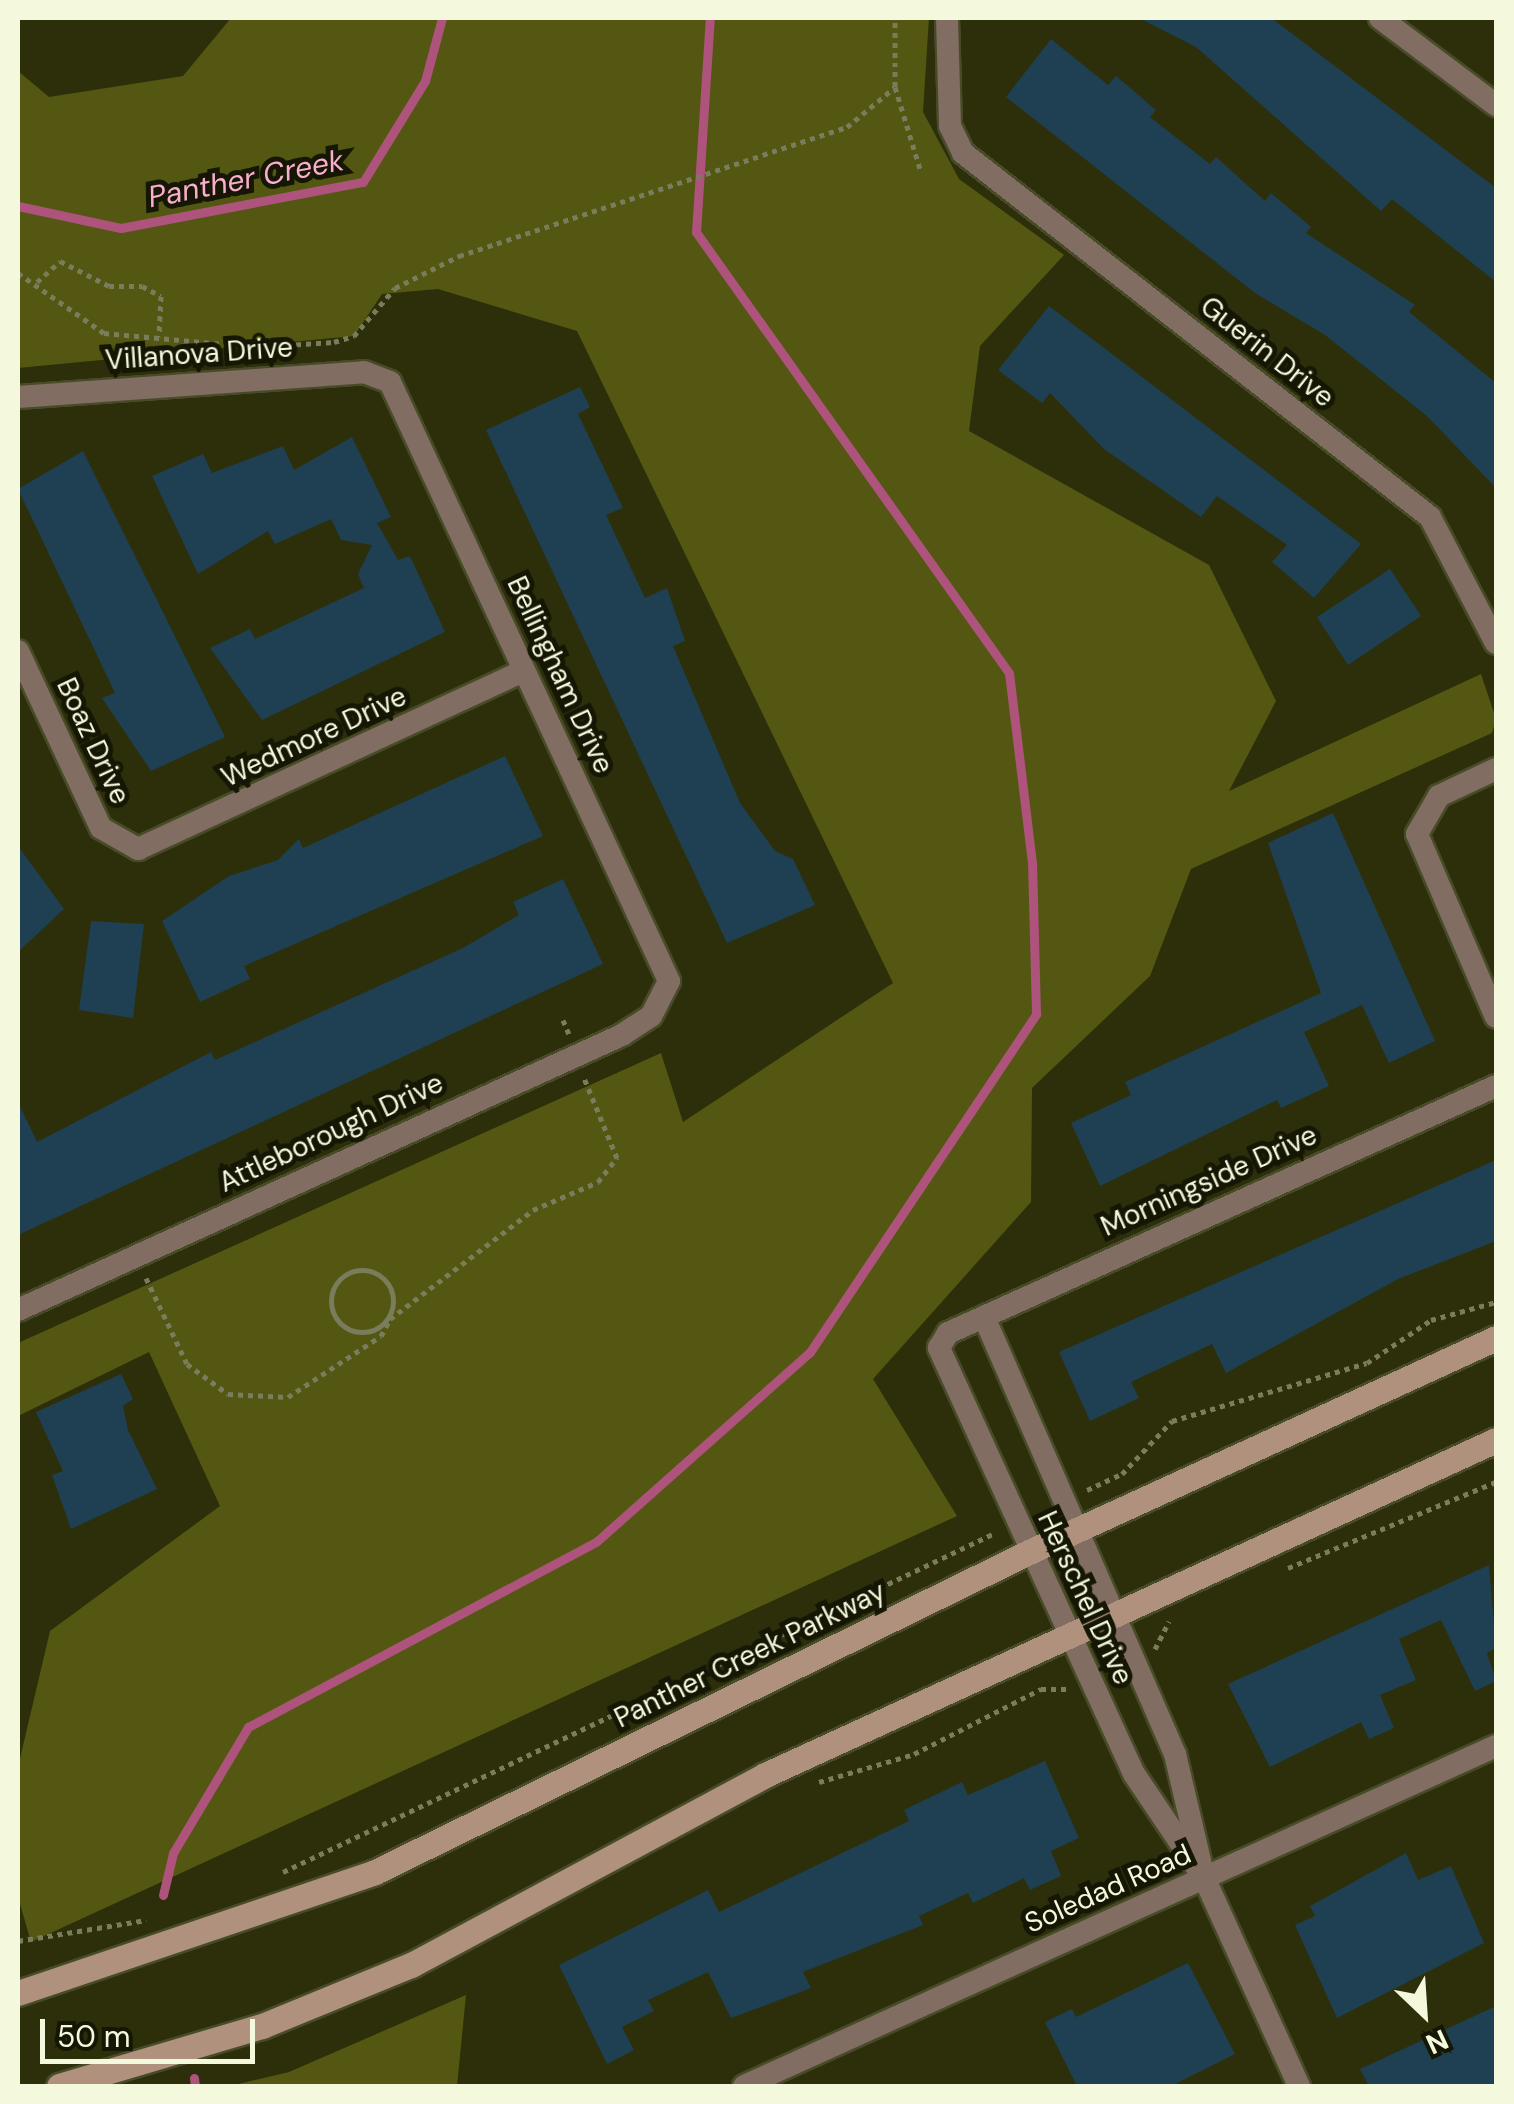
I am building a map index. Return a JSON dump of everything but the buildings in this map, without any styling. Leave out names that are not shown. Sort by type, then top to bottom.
[{"type":"main road","name":"Panther Creek Parkway","points":[[18,1993],[375,1872],[1032,1551],[1496,1338]]},
{"type":"main road","points":[[59,2086],[262,2026],[412,1965],[764,1775],[1496,1440]]},
{"type":"street","name":"Guerin Drive","points":[[947,18],[958,144],[1430,516],[1496,642]]},
{"type":"street","points":[[1380,18],[1496,106]]},
{"type":"street","name":"Villanova Drive","points":[[18,397],[364,372],[384,378]]},
{"type":"street","name":"Bellingham Drive","points":[[384,378],[665,969],[662,1001]]},
{"type":"street","name":"Boaz Drive","points":[[18,651],[101,828],[126,848]]},
{"type":"street","name":"Wedmore Drive","points":[[126,848],[176,836],[524,671]]},
{"type":"street","points":[[1496,768],[1439,796],[1422,815],[1420,851],[1496,1017]]},
{"type":"street","name":"Attleborough Drive","points":[[18,1310],[640,1025],[662,1001]]},
{"type":"street","name":"Morningside Drive","points":[[948,1333],[1496,1086]]},
{"type":"street","name":"Herschel Drive","points":[[984,1317],[1081,1529],[1176,1754],[1204,1878]]},
{"type":"street","name":"Herschel Drive","points":[[948,1333],[941,1357],[1032,1551],[1066,1634],[1134,1774],[1204,1878],[1299,2086]]},
{"type":"street","name":"Soledad Road","points":[[744,2086],[1496,1746]]},
{"type":"path","points":[[895,18],[895,86],[921,172]]},
{"type":"path","points":[[18,273],[37,282],[104,333],[256,347],[334,342],[354,336],[395,288],[458,256],[826,138],[878,109],[895,86]]},
{"type":"path","points":[[37,282],[60,261],[109,286],[142,286],[161,296],[158,338]]},
{"type":"path","points":[[137,1256],[187,1364],[228,1394],[288,1397],[381,1336],[390,1318],[394,1294],[380,1273],[355,1269],[334,1284],[330,1308],[344,1329],[369,1333],[390,1318],[533,1210],[598,1182],[616,1158],[563,1020]]},
{"type":"path","points":[[1068,1500],[1122,1474],[1172,1421],[1366,1363],[1432,1320],[1496,1302]]},
{"type":"path","points":[[1282,1570],[1496,1482]]},
{"type":"path","points":[[278,1874],[1018,1523]]},
{"type":"path","points":[[1135,1660],[1160,1646],[1165,1623],[1182,1615]]},
{"type":"path","points":[[805,1786],[914,1754],[1041,1689],[1089,1679]]},
{"type":"path","points":[[18,1941],[152,1920]]},
{"type":"shaded area","points":[[231,18],[929,18],[923,112],[959,179],[1064,255],[980,346],[969,431],[1209,565],[1276,701],[1229,791],[1481,674],[1496,719],[1492,733],[1191,869],[1150,976],[1032,1088],[1031,1202],[873,1379],[957,1516],[31,1942],[18,1897],[18,1767],[50,1631],[220,1506],[149,1352],[18,1416],[18,1343],[661,1053],[683,1122],[893,983],[577,331],[438,289],[382,294],[354,336],[18,368],[18,71],[49,97],[183,76]]},
{"type":"shaded area","points":[[466,1995],[457,2086],[230,2086],[289,2072]]},
{"type":"waterway","name":"Panther Creek","points":[[18,206],[121,228],[363,182],[425,81],[442,18]]},
{"type":"waterway","points":[[163,1895],[173,1853],[248,1727],[596,1542],[810,1352],[1036,1014],[1032,863],[1009,673],[696,232],[710,18]]},
{"type":"waterway","points":[[194,2078],[195,2086]]}]
